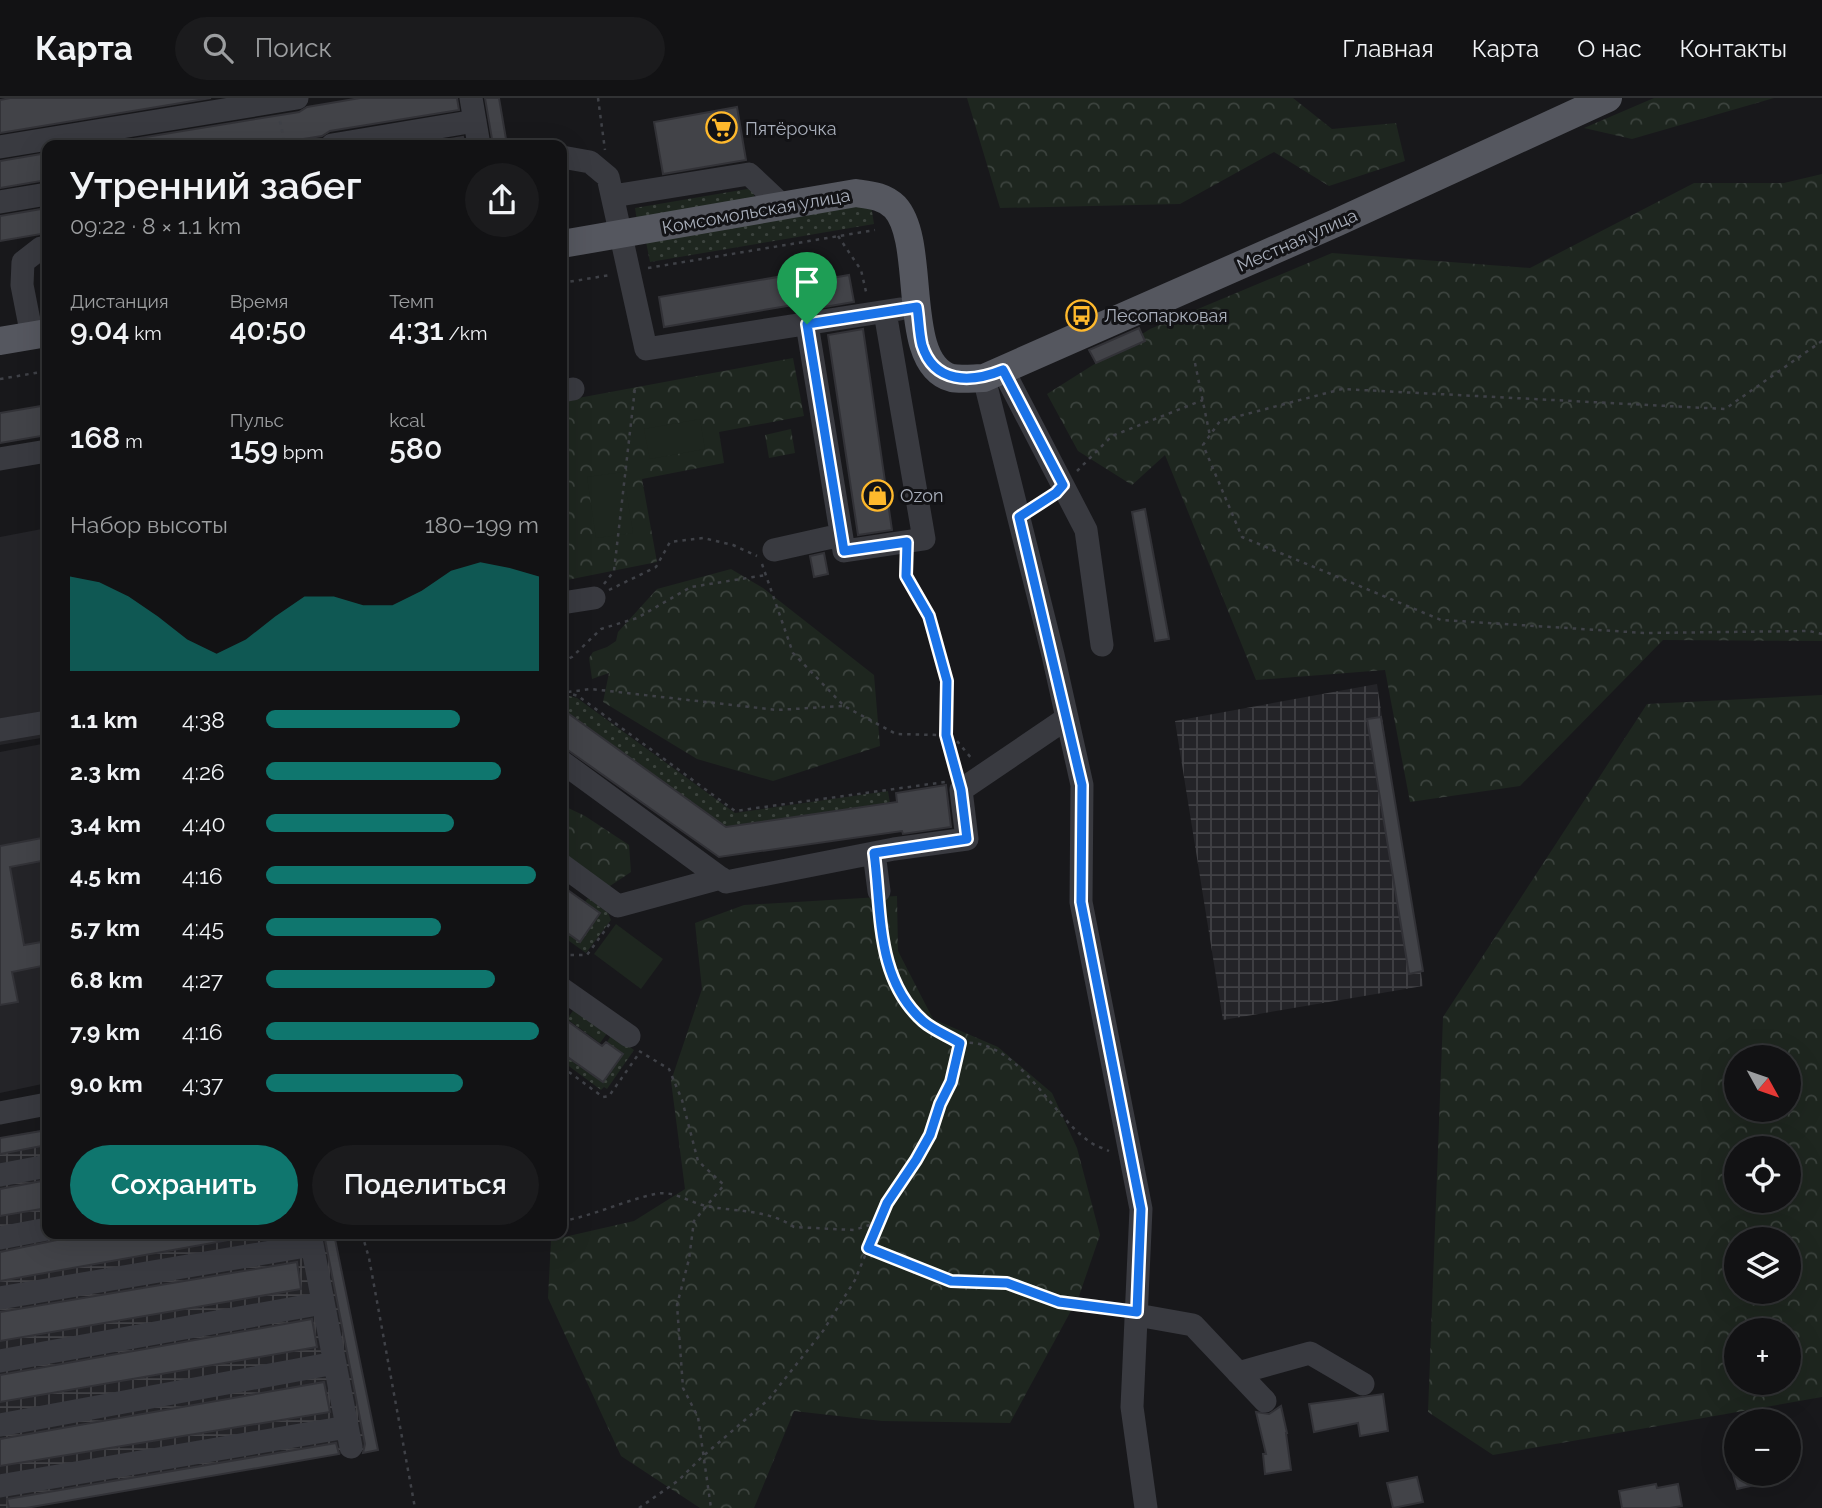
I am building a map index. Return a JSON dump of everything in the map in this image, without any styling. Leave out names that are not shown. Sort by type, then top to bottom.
[{"type":"main road","name":"Местная улица","points":[[993,374],[1338,222],[1608,98]]},
{"type":"main road","name":"Комсомольская улица","points":[[567,243],[856,193],[877,196],[894,206],[903,220],[922,345],[931,363],[951,378],[993,374]]},
{"type":"main road","points":[[0,341],[39,335]]},
{"type":"street","points":[[471,98],[478,140]]},
{"type":"street","points":[[43,140],[286,100]]},
{"type":"street","points":[[362,140],[475,121]]},
{"type":"street","points":[[0,147],[42,140]]},
{"type":"street","points":[[567,159],[590,162],[610,187],[646,349],[917,307]]},
{"type":"street","points":[[610,187],[749,174],[783,206]]},
{"type":"street","points":[[0,202],[42,195]]},
{"type":"street","points":[[39,335],[22,285],[23,262],[42,248]]},
{"type":"street","points":[[807,324],[844,551],[924,540],[878,313]]},
{"type":"street","points":[[993,374],[1063,485],[1086,530],[1102,645]]},
{"type":"street","points":[[993,374],[1019,517],[1082,785],[1081,902],[1141,1209],[1132,1407],[1146,1508]]},
{"type":"street","points":[[0,458],[42,453]]},
{"type":"street","points":[[774,550],[841,535]]},
{"type":"street","points":[[567,602],[594,598]]},
{"type":"street","points":[[567,766],[726,882],[874,853],[967,839],[959,785],[984,774],[1067,718]]},
{"type":"street","points":[[0,730],[42,723]]},
{"type":"street","points":[[874,853],[879,891]]},
{"type":"street","points":[[567,868],[618,906],[721,878]]},
{"type":"street","points":[[567,993],[634,1045]]},
{"type":"street","points":[[0,1113],[42,1105]]},
{"type":"street","points":[[0,1175],[42,1167]]},
{"type":"street","points":[[0,1238],[42,1230]]},
{"type":"street","points":[[0,1298],[311,1239],[349,1437],[0,1486]]},
{"type":"street","points":[[0,1362],[323,1303]]},
{"type":"street","points":[[1137,1313],[1193,1325],[1265,1401]]},
{"type":"street","points":[[1238,1373],[1310,1353],[1363,1384]]},
{"type":"street","points":[[0,1425],[335,1363]]},
{"type":"path","points":[[598,98],[610,187]]},
{"type":"path","points":[[285,140],[286,100]]},
{"type":"path","points":[[567,282],[874,230]]},
{"type":"path","points":[[838,236],[861,270],[878,313]]},
{"type":"path","points":[[1822,341],[1725,409],[1342,389],[1220,421],[1203,445],[1242,537],[1441,620],[1645,633],[1809,631],[1822,634]]},
{"type":"path","points":[[1195,363],[1210,436]]},
{"type":"path","points":[[0,379],[42,372]]},
{"type":"path","points":[[594,598],[614,570],[635,388]]},
{"type":"path","points":[[1019,517],[1056,493],[1112,436],[1203,400]]},
{"type":"path","points":[[594,598],[656,567],[670,542],[703,538],[733,545],[759,557],[793,653],[844,706],[896,734],[947,737],[957,741],[984,774]]},
{"type":"path","points":[[567,693],[578,696],[735,811],[959,785],[947,737],[947,681],[929,616],[906,576],[907,542]]},
{"type":"path","points":[[567,660],[601,629],[637,618],[691,587],[766,575]]},
{"type":"path","points":[[567,692],[590,689],[777,710],[844,706]]},
{"type":"path","points":[[879,891],[885,954],[896,989],[923,1022],[960,1043],[972,1042],[993,1047],[1027,1074],[1052,1105],[1089,1142],[1120,1157],[1131,1156]]},
{"type":"path","points":[[567,956],[587,955],[612,921],[609,912]]},
{"type":"path","points":[[639,1508],[679,1480],[768,1400],[816,1341],[855,1280],[887,1203],[930,1135],[940,1104],[951,1082],[960,1043]]},
{"type":"path","points":[[567,1071],[603,1097],[609,1096],[634,1045],[669,1069],[681,1100],[698,1161],[724,1185],[694,1221],[689,1259],[677,1305],[683,1388],[698,1417],[711,1508]]},
{"type":"path","points":[[567,1220],[657,1194],[680,1195],[693,1203],[706,1206],[755,1212],[794,1227],[854,1230],[879,1222]]},
{"type":"path","points":[[363,1239],[415,1508]]},
{"type":"path","points":[[868,1248],[951,1281],[1007,1283],[1059,1302],[1137,1313]]},
{"type":"shaded area","points":[[42,529],[42,738],[0,745],[0,537]]},
{"type":"shaded area","points":[[1377,684],[1423,986],[1223,1020],[1175,721]]},
{"type":"shaded area","points":[[42,744],[42,1084],[0,1093],[0,752]]},
{"type":"shaded area","points":[[42,1130],[42,1239],[335,1239],[378,1450],[339,1454],[26,1508],[0,1508],[0,1138]]},
{"type":"green space","points":[[967,98],[1293,98],[1332,129],[1396,123],[1405,161],[1329,186],[1274,152],[1180,204],[1000,208]]},
{"type":"green space","points":[[1654,98],[1774,98],[1632,139],[1584,128]]},
{"type":"green space","points":[[1822,174],[1822,641],[1663,640],[1520,786],[1410,802],[1385,670],[1256,680],[1165,455],[1132,485],[1078,451],[1047,394],[1150,329],[1332,253],[1530,268],[1694,183],[1784,183]]},
{"type":"green space","points":[[753,188],[755,202],[637,221],[635,208]]},
{"type":"green space","points":[[870,199],[874,224],[650,262],[645,237]]},
{"type":"green space","points":[[793,358],[804,416],[719,432],[724,463],[642,479],[657,562],[567,580],[567,400]]},
{"type":"green space","points":[[700,419],[705,449],[650,459],[644,429]]},
{"type":"green space","points":[[791,429],[795,453],[769,458],[765,435]]},
{"type":"green space","points":[[623,472],[633,533],[596,538],[587,477]]},
{"type":"green space","points":[[731,569],[763,588],[874,675],[880,746],[773,781],[697,759],[603,702],[609,673],[592,679],[589,658],[593,652],[616,641],[618,632],[657,589]]},
{"type":"green space","points":[[567,695],[577,698],[735,813],[888,791],[890,803],[726,827],[567,715]]},
{"type":"green space","points":[[1822,695],[1822,1397],[1754,1409],[1724,1409],[1724,1414],[1493,1455],[1428,1412],[1443,1017],[1647,704]]},
{"type":"green space","points":[[567,807],[629,845],[631,872],[607,888],[567,860]]},
{"type":"green space","points":[[897,896],[898,951],[933,1019],[998,1047],[1052,1093],[1077,1148],[1100,1235],[1079,1296],[1010,1423],[882,1421],[794,1411],[754,1508],[700,1508],[621,1456],[548,1298],[551,1240],[567,1239],[567,1236],[634,1221],[685,1189],[671,1081],[702,989],[695,923],[744,905]]},
{"type":"green space","points":[[588,898],[608,913],[611,920],[586,953],[567,940],[567,933],[580,942],[600,914],[585,902]]},
{"type":"green space","points":[[616,924],[663,959],[641,989],[594,954]]},
{"type":"green space","points":[[575,1008],[608,1032],[600,1043],[567,1019]]},
{"type":"green space","points":[[612,1034],[634,1050],[607,1089],[604,1087],[601,1090],[567,1065],[567,1057],[602,1082],[623,1054],[607,1042]]},
{"type":"building","points":[[211,98],[0,133],[0,100]]},
{"type":"building","points":[[360,98],[457,98],[459,110],[330,131],[322,136],[297,140],[128,140],[299,112],[307,107]]},
{"type":"building","points":[[485,98],[499,98],[506,140],[492,140]]},
{"type":"building","points":[[737,107],[746,160],[663,174],[654,122]]},
{"type":"building","points":[[42,154],[42,181],[0,188],[0,161]]},
{"type":"building","points":[[42,209],[42,234],[0,241],[0,216]]},
{"type":"building","points":[[825,269],[826,279],[849,275],[854,302],[824,307],[823,300],[664,327],[659,297]]},
{"type":"building","points":[[1139,328],[1145,341],[1096,363],[1089,350]]},
{"type":"building","points":[[863,329],[892,530],[858,535],[828,335]]},
{"type":"building","points":[[42,406],[42,436],[0,443],[0,413]]},
{"type":"building","points":[[1145,509],[1169,639],[1155,641],[1132,512]]},
{"type":"building","points":[[824,553],[828,574],[814,577],[810,556]]},
{"type":"building","points":[[567,715],[726,827],[897,802],[896,793],[946,785],[951,827],[903,834],[902,831],[719,857],[567,750]]},
{"type":"building","points":[[1381,717],[1423,971],[1409,974],[1367,719]]},
{"type":"building","points":[[42,838],[42,861],[10,867],[24,945],[42,942],[42,966],[12,972],[18,1002],[0,1005],[0,846]]},
{"type":"building","points":[[567,890],[600,913],[580,942],[567,933]]},
{"type":"building","points":[[567,1021],[602,1046],[606,1042],[623,1054],[603,1082],[567,1057]]},
{"type":"building","points":[[42,1131],[42,1146],[0,1154],[0,1138]]},
{"type":"building","points":[[42,1181],[42,1209],[0,1216],[0,1189]]},
{"type":"building","points":[[61,1239],[229,1239],[0,1281],[0,1252]]},
{"type":"building","points":[[325,1239],[335,1239],[378,1450],[363,1453],[365,1444]]},
{"type":"building","points":[[297,1262],[301,1289],[0,1341],[0,1312]]},
{"type":"building","points":[[312,1319],[317,1347],[0,1402],[0,1375]]},
{"type":"building","points":[[324,1382],[330,1412],[0,1466],[0,1439]]},
{"type":"building","points":[[1383,1394],[1388,1431],[1360,1436],[1358,1423],[1314,1432],[1309,1404]]},
{"type":"building","points":[[1281,1406],[1291,1470],[1265,1474],[1263,1454],[1266,1454],[1256,1412],[1269,1414]]},
{"type":"building","points":[[336,1443],[339,1454],[26,1508],[9,1508],[7,1499]]},
{"type":"building","points":[[1417,1477],[1423,1502],[1393,1508],[1387,1483]]},
{"type":"building","points":[[1656,1484],[1657,1488],[1678,1484],[1682,1506],[1622,1508],[1619,1491]]},
{"type":"place","name":"Пятёрочка","points":[[722,128]]},
{"type":"place","name":"Лесопарковая","points":[[1081,315]]},
{"type":"place","name":"Ozon","points":[[877,495]]},
{"type":"route","points":[[917,307],[922,345],[931,363],[951,378],[984,378],[1003,370],[1063,485],[1056,493],[1019,517],[1082,785],[1081,902],[1141,1209],[1137,1312],[1059,1302],[1007,1283],[951,1281],[868,1248],[887,1203],[930,1135],[940,1104],[951,1082],[960,1043],[923,1022],[896,989],[885,954],[874,853],[967,839],[961,790],[946,735],[947,681],[929,616],[906,576],[907,542],[844,551],[807,324],[917,307]]}]
